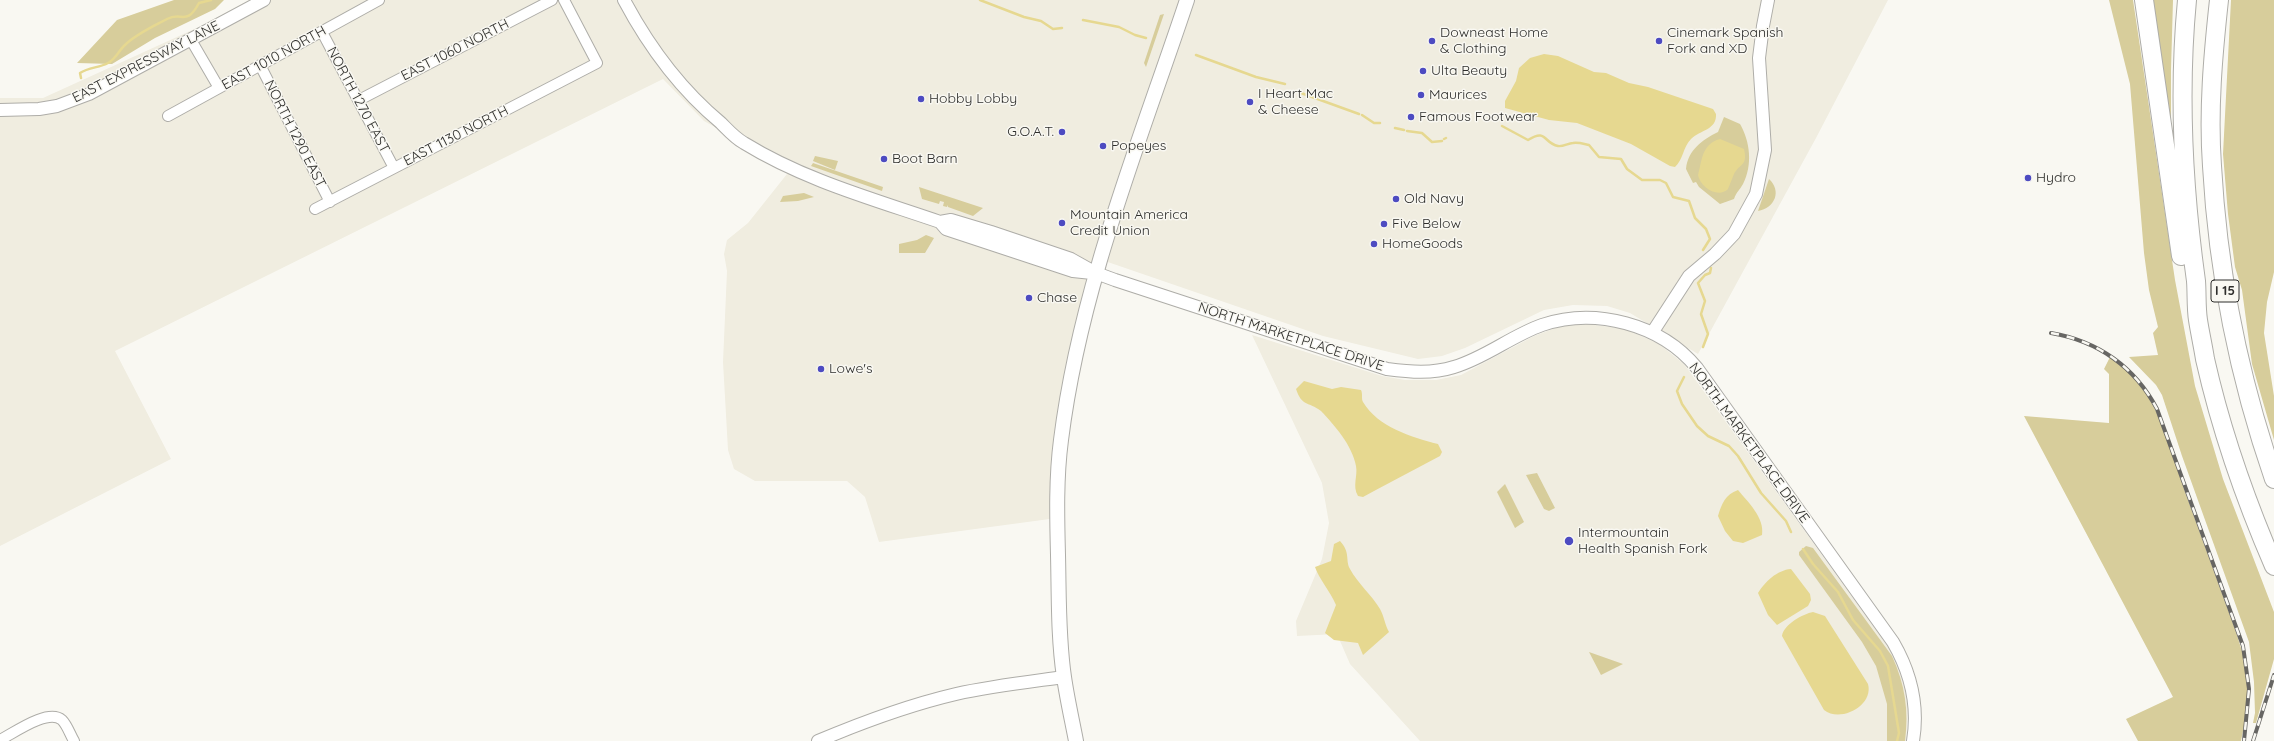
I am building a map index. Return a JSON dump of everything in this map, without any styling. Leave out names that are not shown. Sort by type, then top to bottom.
[{"type":"highway","points":[[2144,0],[2180,250],[2188,289],[2198,319]]},
{"type":"highway","name":"I 15","points":[[2187,0],[2182,73],[2182,122],[2187,204],[2198,300],[2198,319],[2206,359],[2230,447],[2254,518],[2274,566]]},
{"type":"highway","name":"I 15","points":[[2219,0],[2212,63],[2212,165],[2225,291],[2248,394],[2274,479]]},
{"type":"main road","points":[[1076,741],[1064,677],[1058,526],[1061,442],[1078,340],[1096,273],[1187,0]]},
{"type":"street","name":"EAST EXPRESSWAY LANE","points":[[0,110],[38,109],[57,106],[83,96],[264,0]]},
{"type":"street","name":"EAST 1010 NORTH","points":[[168,116],[379,0]]},
{"type":"street","name":"EAST 1060 NORTH","points":[[358,100],[552,0]]},
{"type":"street","name":"EAST 1130 NORTH","points":[[315,209],[597,63],[564,0]]},
{"type":"street","name":"NORTH MARKETPLACE DRIVE","points":[[624,0],[636,22],[668,68],[701,107],[742,142],[791,169],[829,185],[940,222],[951,220],[1071,259],[1096,273],[1368,364],[1408,372],[1436,371],[1453,368],[1530,330],[1564,319],[1582,318],[1615,321],[1652,333],[1681,352],[1697,368],[1893,642],[1910,680],[1915,716],[1913,741]]},
{"type":"street","points":[[1652,333],[1689,276],[1715,254],[1734,234],[1756,194],[1766,150],[1760,58],[1762,26],[1768,0]]},
{"type":"street","name":"NORTH 1270 EAST","points":[[322,32],[394,168]]},
{"type":"street","points":[[191,40],[219,88]]},
{"type":"street","name":"NORTH 1290 EAST","points":[[260,65],[330,202]]},
{"type":"street","name":"NORTH MARKETPLACE DRIVE","points":[[940,222],[946,229],[992,245],[1073,271],[1096,273]]},
{"type":"street","points":[[818,741],[868,721],[931,700],[958,694],[1064,677]]},
{"type":"street","points":[[0,740],[44,717],[52,716],[63,721],[74,741]]},
{"type":"shaded area","points":[[174,0],[224,0],[215,9],[155,38],[112,64],[77,63],[117,20]]},
{"type":"shaded area","points":[[249,0],[1888,0],[1816,138],[1698,354],[1630,313],[1607,306],[1573,305],[1544,310],[1465,348],[1442,356],[1418,359],[1323,336],[1099,259],[1065,415],[1057,518],[879,542],[865,497],[847,481],[755,481],[734,469],[728,450],[723,362],[727,271],[724,254],[727,240],[748,223],[791,169],[704,121],[663,79],[115,351],[171,459],[0,546],[0,98],[43,98],[201,26]]},
{"type":"shaded area","points":[[2109,0],[2133,0],[2175,280],[2195,386],[2223,479],[2274,612],[2274,659],[2256,723],[2253,723],[2255,713],[2254,682],[2249,642],[2182,456],[2162,395],[2156,385],[2129,357],[2158,355],[2153,333],[2158,327],[2149,290],[2144,253],[2130,84]]},
{"type":"shaded area","points":[[2153,0],[2173,0],[2171,129]]},
{"type":"shaded area","points":[[2231,0],[2274,0],[2274,272],[2267,302],[2264,333],[2274,396],[2274,440],[2252,364],[2242,290],[2235,267],[2228,214],[2223,154]]},
{"type":"shaded area","points":[[1164,14],[1146,67],[1144,63],[1160,15]]},
{"type":"shaded area","points":[[1544,54],[1558,56],[1594,72],[1606,73],[1629,83],[1648,87],[1713,109],[1716,114],[1716,119],[1711,127],[1695,136],[1688,142],[1680,161],[1675,167],[1670,166],[1631,144],[1577,123],[1549,120],[1505,108],[1505,101],[1516,81],[1519,68],[1530,58]]},
{"type":"shaded area","points":[[1724,117],[1740,124],[1748,145],[1749,161],[1746,177],[1734,199],[1720,204],[1699,187],[1696,182],[1693,183],[1686,169],[1687,162],[1693,151],[1701,142],[1718,132]]},
{"type":"shaded area","points":[[1720,139],[1744,149],[1745,159],[1743,164],[1736,170],[1728,189],[1719,193],[1710,190],[1702,184],[1698,175],[1703,154],[1706,149],[1714,141]]},
{"type":"shaded area","points":[[815,156],[838,161],[835,170],[813,161]]},
{"type":"shaded area","points":[[813,163],[883,187],[882,191],[811,166]]},
{"type":"shaded area","points":[[1769,179],[1775,189],[1775,198],[1769,206],[1758,211]]},
{"type":"shaded area","points":[[919,187],[983,208],[973,216],[948,207],[948,205],[947,207],[943,206],[944,202],[940,201],[939,204],[922,199]]},
{"type":"shaded area","points":[[804,193],[814,197],[798,201],[780,202],[783,196]]},
{"type":"shaded area","points":[[926,235],[934,238],[925,253],[899,253],[899,244],[917,240]]},
{"type":"shaded area","name":"Intermountain Health Spanish Fork","points":[[1588,324],[1626,329],[1659,344],[1684,364],[1892,652],[1903,675],[1908,707],[1906,741],[1420,741],[1350,664],[1337,634],[1297,636],[1296,621],[1322,559],[1329,523],[1322,483],[1252,335],[1382,376],[1405,380],[1436,380],[1461,375],[1534,336],[1561,326]]},
{"type":"shaded area","points":[[2110,357],[2124,367],[2145,390],[2165,429],[2184,489],[2236,632],[2245,661],[2248,684],[2247,710],[2241,741],[2138,741],[2126,719],[2173,697],[2024,416],[2109,423],[2109,374],[2104,369]]},
{"type":"shaded area","points":[[1304,381],[1332,389],[1341,387],[1361,390],[1363,402],[1369,411],[1377,418],[1396,430],[1438,444],[1442,452],[1440,456],[1363,497],[1358,496],[1355,488],[1356,466],[1351,451],[1337,429],[1321,411],[1303,401],[1298,395],[1296,389]]},
{"type":"shaded area","points":[[1537,473],[1555,508],[1549,511],[1544,509],[1526,475]]},
{"type":"shaded area","points":[[1505,484],[1524,522],[1515,528],[1497,492]]},
{"type":"shaded area","points":[[1738,490],[1755,511],[1761,522],[1762,529],[1762,535],[1743,543],[1733,541],[1725,531],[1718,516],[1727,497]]},
{"type":"shaded area","points":[[1340,541],[1346,549],[1350,569],[1380,609],[1389,632],[1363,655],[1358,643],[1334,640],[1325,633],[1336,605],[1315,567],[1331,561],[1334,544]]},
{"type":"shaded area","points":[[1806,546],[1813,548],[1892,656],[1900,677],[1905,698],[1905,741],[1887,741],[1887,704],[1876,666],[1862,642],[1799,555],[1799,552]]},
{"type":"shaded area","points":[[1791,569],[1810,594],[1811,600],[1808,606],[1777,625],[1768,615],[1758,593],[1776,574]]},
{"type":"shaded area","points":[[1813,612],[1825,616],[1868,684],[1866,699],[1861,705],[1847,713],[1838,715],[1831,714],[1824,710],[1782,636],[1786,627],[1799,617]]},
{"type":"shaded area","points":[[1589,652],[1623,664],[1601,675]]},
{"type":"waterway","points":[[81,78],[80,73],[105,65],[111,61],[129,41],[140,34],[172,17],[187,16],[195,10],[199,3],[211,0]]},
{"type":"waterway","points":[[980,0],[1024,17],[1041,21],[1053,29],[1062,28]]},
{"type":"waterway","points":[[1083,20],[1119,27],[1135,35],[1146,38]]},
{"type":"waterway","points":[[1196,55],[1256,77],[1285,84]]},
{"type":"waterway","points":[[1301,93],[1359,114]]},
{"type":"waterway","points":[[1362,115],[1374,123],[1380,123]]},
{"type":"waterway","points":[[1502,126],[1528,140],[1539,135],[1558,146],[1575,143],[1589,145],[1599,157],[1621,159],[1627,169],[1642,180],[1660,180],[1666,183],[1673,197],[1689,201],[1695,218],[1706,229],[1710,239],[1703,250]]},
{"type":"waterway","points":[[1395,128],[1404,130]]},
{"type":"waterway","points":[[1407,131],[1422,133],[1432,142],[1442,141]]},
{"type":"waterway","points":[[1703,347],[1708,334],[1701,314],[1705,301],[1698,283],[1705,275],[1710,273],[1711,268]]},
{"type":"waterway","points":[[1684,377],[1677,391],[1682,404],[1697,426],[1708,436],[1729,446],[1738,456],[1761,493],[1786,521],[1791,532]]},
{"type":"waterway","points":[[1803,549],[1813,564],[1838,592],[1853,620],[1880,651],[1888,666],[1899,733],[1897,741]]},
{"type":"railway","points":[[2051,333],[2084,342],[2113,358],[2138,381],[2157,409],[2243,646],[2249,689],[2244,741]]},
{"type":"railway","points":[[2253,741],[2274,675]]},
{"type":"place","name":"Downeast Home & Clothing","points":[[1432,41]]},
{"type":"place","name":"Cinemark Spanish Fork and XD","points":[[1659,41]]},
{"type":"place","name":"Ulta Beauty","points":[[1423,71]]},
{"type":"place","name":"Maurices","points":[[1421,95]]},
{"type":"place","name":"Hobby Lobby","points":[[921,99]]},
{"type":"place","name":"I Heart Mac & Cheese","points":[[1250,102]]},
{"type":"place","name":"Famous Footwear","points":[[1411,117]]},
{"type":"place","name":"G.O.A.T.","points":[[1062,132]]},
{"type":"place","name":"Popeyes","points":[[1103,146]]},
{"type":"place","name":"Boot Barn","points":[[884,159]]},
{"type":"place","name":"Hydro","points":[[2028,178]]},
{"type":"place","name":"Old Navy","points":[[1396,199]]},
{"type":"place","name":"Mountain America Credit Union","points":[[1062,223]]},
{"type":"place","name":"Five Below","points":[[1384,224]]},
{"type":"place","name":"HomeGoods","points":[[1374,244]]},
{"type":"place","name":"Chase","points":[[1029,298]]},
{"type":"place","name":"Lowe's","points":[[821,369]]},
{"type":"place","name":"Intermountain Health Spanish Fork","points":[[1569,541]]}]
